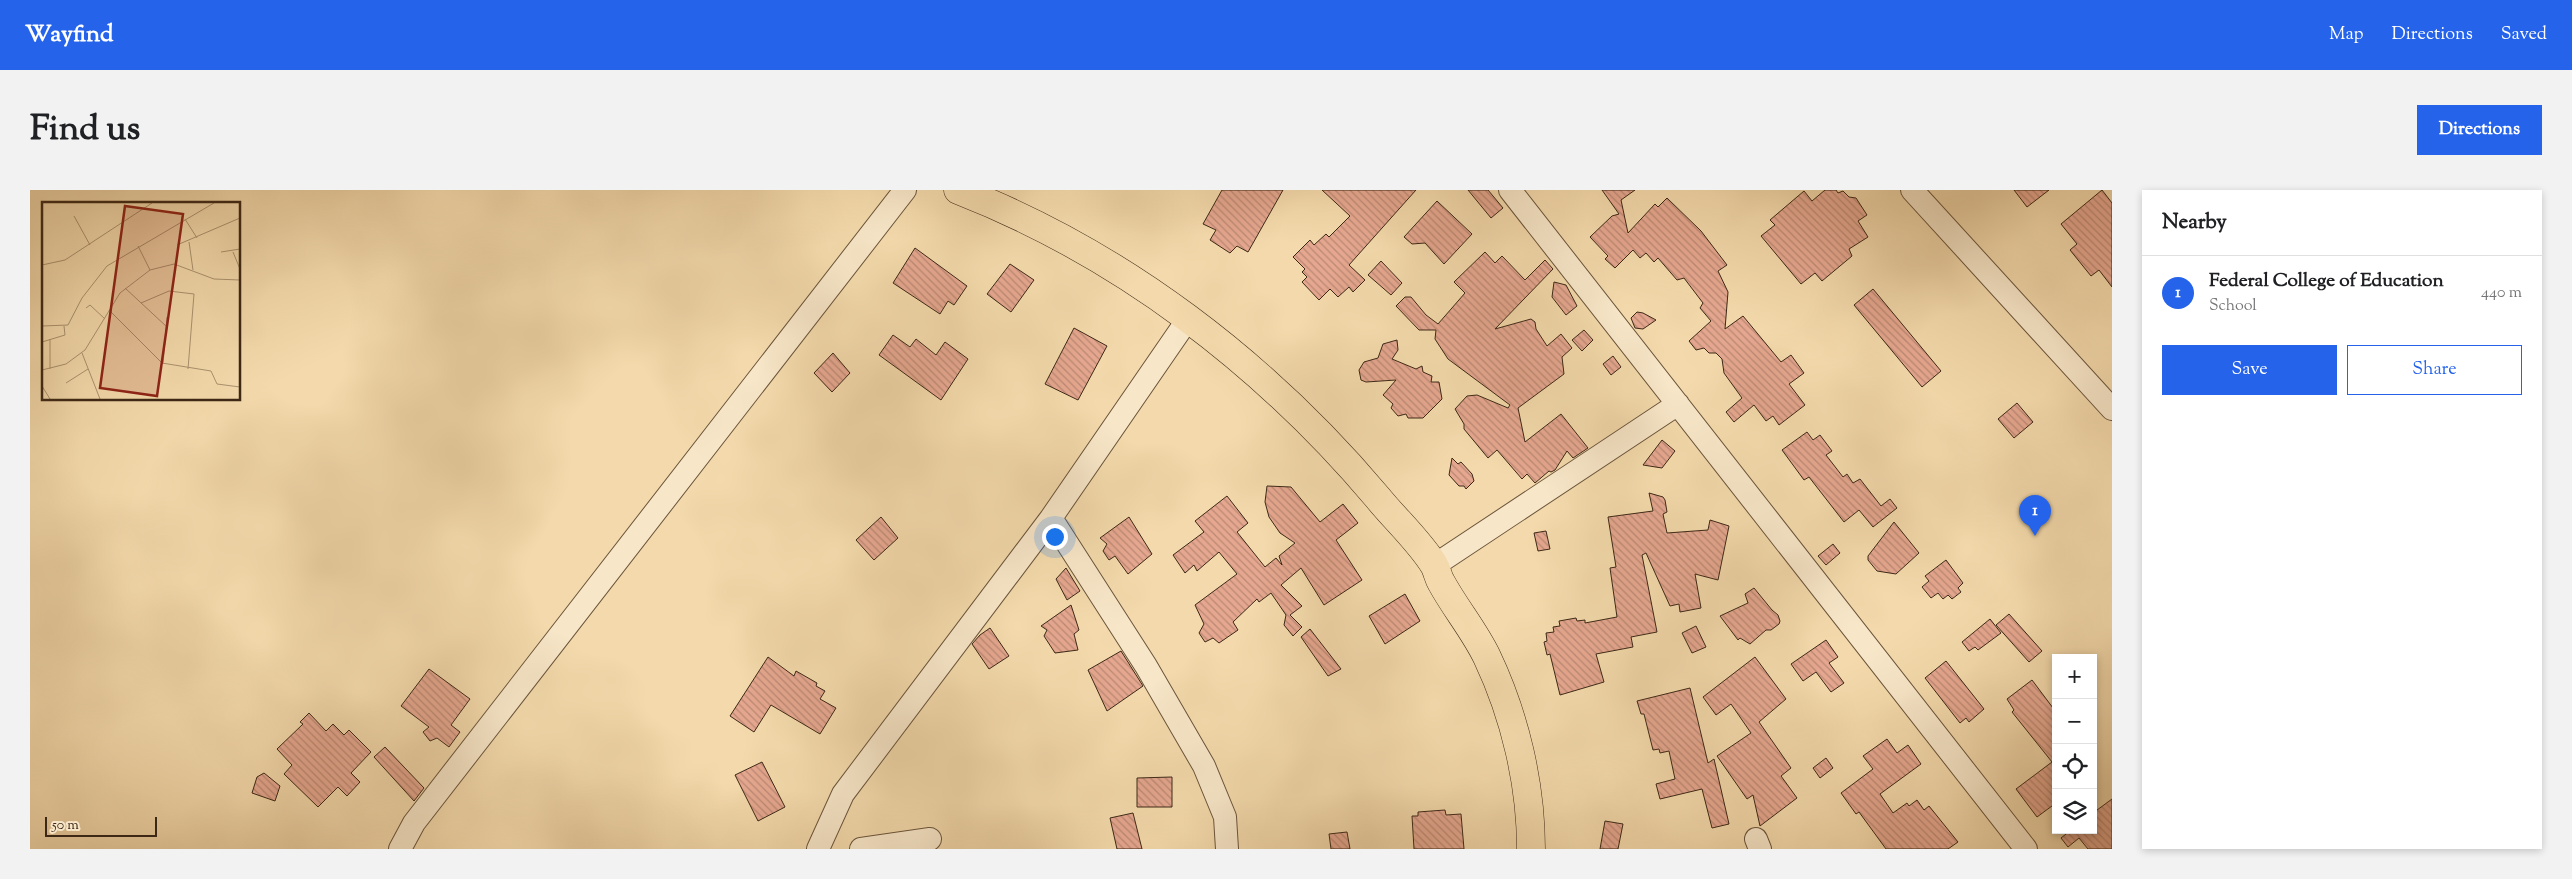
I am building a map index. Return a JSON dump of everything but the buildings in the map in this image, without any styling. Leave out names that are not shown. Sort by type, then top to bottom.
[{"type":"main road","points":[[958,190],[996,205],[1070,243],[1122,273],[1188,318],[1251,367],[1313,427],[1369,488],[1434,565],[1441,581],[1467,620],[1487,657],[1503,696],[1519,748],[1526,785],[1531,849]]},
{"type":"street","points":[[400,849],[414,823],[905,190]]},
{"type":"street","points":[[1510,190],[2026,849]]},
{"type":"street","points":[[1912,190],[2112,409]]},
{"type":"street","points":[[818,849],[843,794],[1051,518],[1188,318]]},
{"type":"street","points":[[1434,565],[1678,404]]},
{"type":"street","points":[[1051,518],[1146,666],[1204,766],[1225,817],[1227,849]]},
{"type":"street","points":[[861,849],[930,839]]},
{"type":"place","name":"Federal College of Education","points":[[2035,536]]}]
